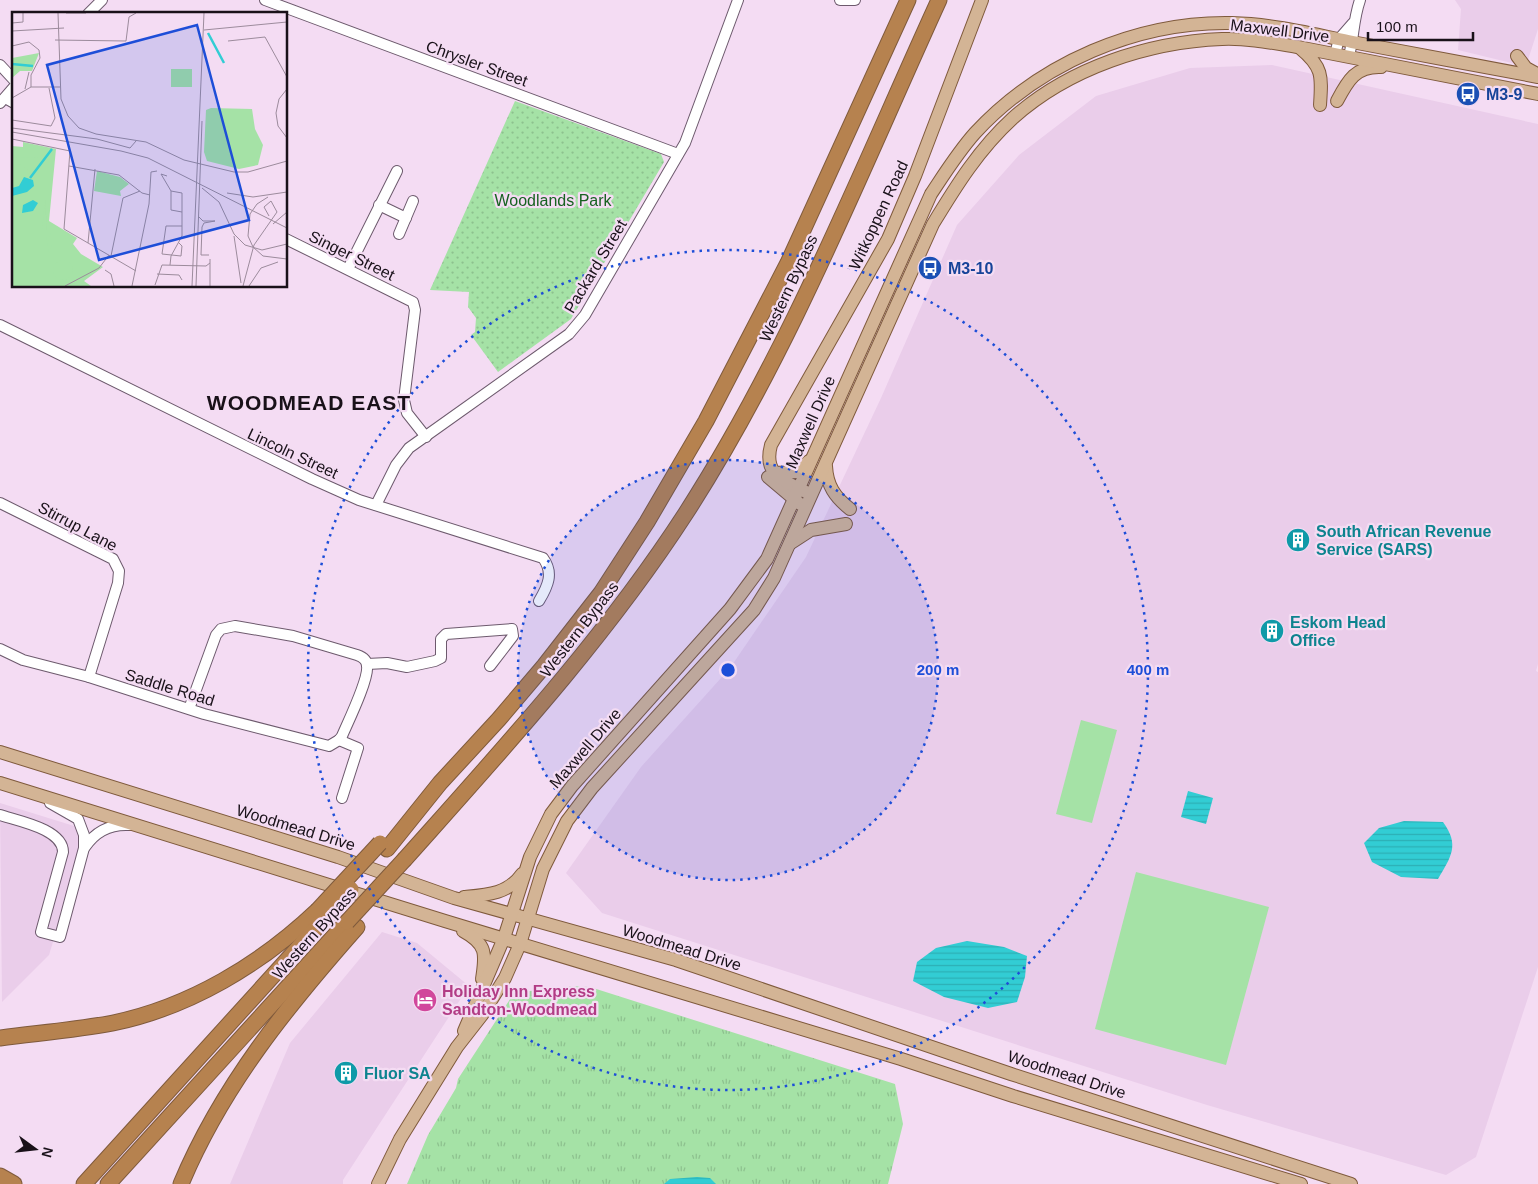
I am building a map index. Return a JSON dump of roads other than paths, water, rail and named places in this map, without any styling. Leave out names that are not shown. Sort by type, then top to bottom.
[{"type":"highway","name":"Western Bypass","points":[[84,1184],[322,913],[500,719],[601,593],[647,522],[706,421],[788,263],[908,0]]},
{"type":"highway","name":"Western Bypass","points":[[108,1184],[409,862],[518,733],[651,565],[712,471],[764,380],[939,0]]},
{"type":"highway","points":[[0,1038],[84,1028],[141,1016],[190,998],[257,960],[322,913]]},
{"type":"highway","points":[[182,1184],[218,1110],[266,1036],[352,924]]},
{"type":"highway","points":[[0,1034],[84,1028]]},
{"type":"highway","points":[[113,1184],[147,1141]]},
{"type":"highway","points":[[0,1176],[14,1184]]},
{"type":"main road","name":"Witkoppen Road","points":[[774,473],[769,465],[769,454],[777,432],[888,239],[921,161],[982,0]]},
{"type":"main road","name":"Maxwell Drive","points":[[458,1047],[504,938],[530,857],[546,823],[572,786],[709,633],[750,584],[766,559],[931,194],[958,153],[981,127],[1024,90],[1072,60],[1133,36],[1202,24],[1266,25],[1538,76]]},
{"type":"main road","name":"Maxwell Drive","points":[[378,1184],[400,1139],[458,1047],[482,1015],[505,978],[520,944],[543,869],[567,820],[592,788],[754,610],[774,578],[934,224],[967,170],[1014,118],[1043,95],[1100,65],[1175,44],[1224,39],[1259,41],[1298,47],[1538,94]]},
{"type":"main road","points":[[1298,47],[1310,56],[1319,68],[1322,82],[1320,105]]},
{"type":"main road","points":[[1490,67],[1517,58],[1526,68],[1538,76]]},
{"type":"main road","points":[[1337,101],[1350,78],[1360,70],[1404,67]]},
{"type":"main road","points":[[887,289],[902,296]]},
{"type":"main road","name":"Witkoppen Road","points":[[777,432],[763,446],[761,464],[770,479],[793,500],[806,508]]},
{"type":"main road","points":[[774,473],[798,471],[813,456]]},
{"type":"main road","points":[[826,464],[826,476],[832,492],[850,509]]},
{"type":"main road","points":[[774,473],[813,495]]},
{"type":"main road","points":[[791,543],[811,530],[846,524]]},
{"type":"main road","name":"Woodmead Drive","points":[[0,752],[338,857],[454,898],[729,977],[1012,1074],[1351,1184]]},
{"type":"main road","points":[[0,783],[444,921],[901,1059],[1012,1096],[1301,1184]]},
{"type":"main road","points":[[454,898],[489,895],[505,890],[519,878],[530,857]]},
{"type":"main road","points":[[444,921],[473,937],[482,948],[485,960],[480,994]]},
{"type":"street","points":[[90,12],[102,0]]},
{"type":"street","name":"Chrysler Street","points":[[265,0],[678,154]]},
{"type":"street","name":"Packard Street","points":[[376,505],[403,454],[569,334],[578,324],[685,143],[738,0]]},
{"type":"street","points":[[840,0],[847,2],[855,0]]},
{"type":"street","points":[[1349,56],[1352,42],[1352,23],[1360,0]]},
{"type":"street","points":[[1336,54],[1339,39],[1352,23]]},
{"type":"street","points":[[0,64],[12,78]]},
{"type":"street","points":[[348,270],[396,171]]},
{"type":"street","points":[[399,234],[413,202]]},
{"type":"street","points":[[379,206],[406,218]]},
{"type":"street","name":"Singer Street","points":[[288,240],[413,302],[415,310],[404,400],[411,419],[426,437]]},
{"type":"street","name":"Lincoln Street","points":[[0,325],[312,479],[376,505],[543,558],[549,569],[550,579],[539,601]]},
{"type":"street","name":"Stirrup Lane","points":[[0,503],[96,549],[116,563],[119,571],[118,583],[89,677]]},
{"type":"street","points":[[189,709],[216,635],[225,627],[234,626],[294,636],[360,656],[368,664],[387,663],[407,667],[436,661],[442,655],[442,638],[448,633],[512,628],[513,636],[490,666]]},
{"type":"street","name":"Saddle Road","points":[[0,649],[23,660],[89,677],[189,709],[322,745],[337,742]]},
{"type":"street","points":[[342,798],[358,748],[337,742],[366,677],[368,664]]},
{"type":"street","points":[[0,815],[53,834],[60,840],[63,848],[41,932],[60,937],[84,848],[84,836],[78,818],[23,790]]},
{"type":"street","points":[[84,848],[96,833],[110,827],[137,825]]},
{"type":"water","points":[[1188,791],[1213,798],[1206,824],[1181,817]]},
{"type":"water","points":[[1404,821],[1443,822],[1448,830],[1452,851],[1438,879],[1401,877],[1372,862],[1364,843],[1379,828]]},
{"type":"water","points":[[967,941],[1004,947],[1027,956],[1025,977],[1017,1002],[988,1008],[944,997],[913,981],[917,962],[936,948]]},
{"type":"water","points":[[710,1178],[716,1184],[664,1184],[670,1179]]},
{"type":"place","name":"M3-9","points":[[1468,94]]},
{"type":"place","name":"M3-10","points":[[930,268]]},
{"type":"place","name":"South African Revenue Service (SARS)","points":[[1298,540]]},
{"type":"place","name":"Eskom Head Office","points":[[1272,631]]},
{"type":"place","name":"Holiday Inn Express Sandton-Woodmead","points":[[425,1000]]},
{"type":"place","name":"Fluor SA","points":[[346,1073]]},
{"type":"district","name":"WOODMEAD EAST","points":[[309,403]]},
{"type":"park label","name":"Woodlands Park","points":[[553,200]]}]
